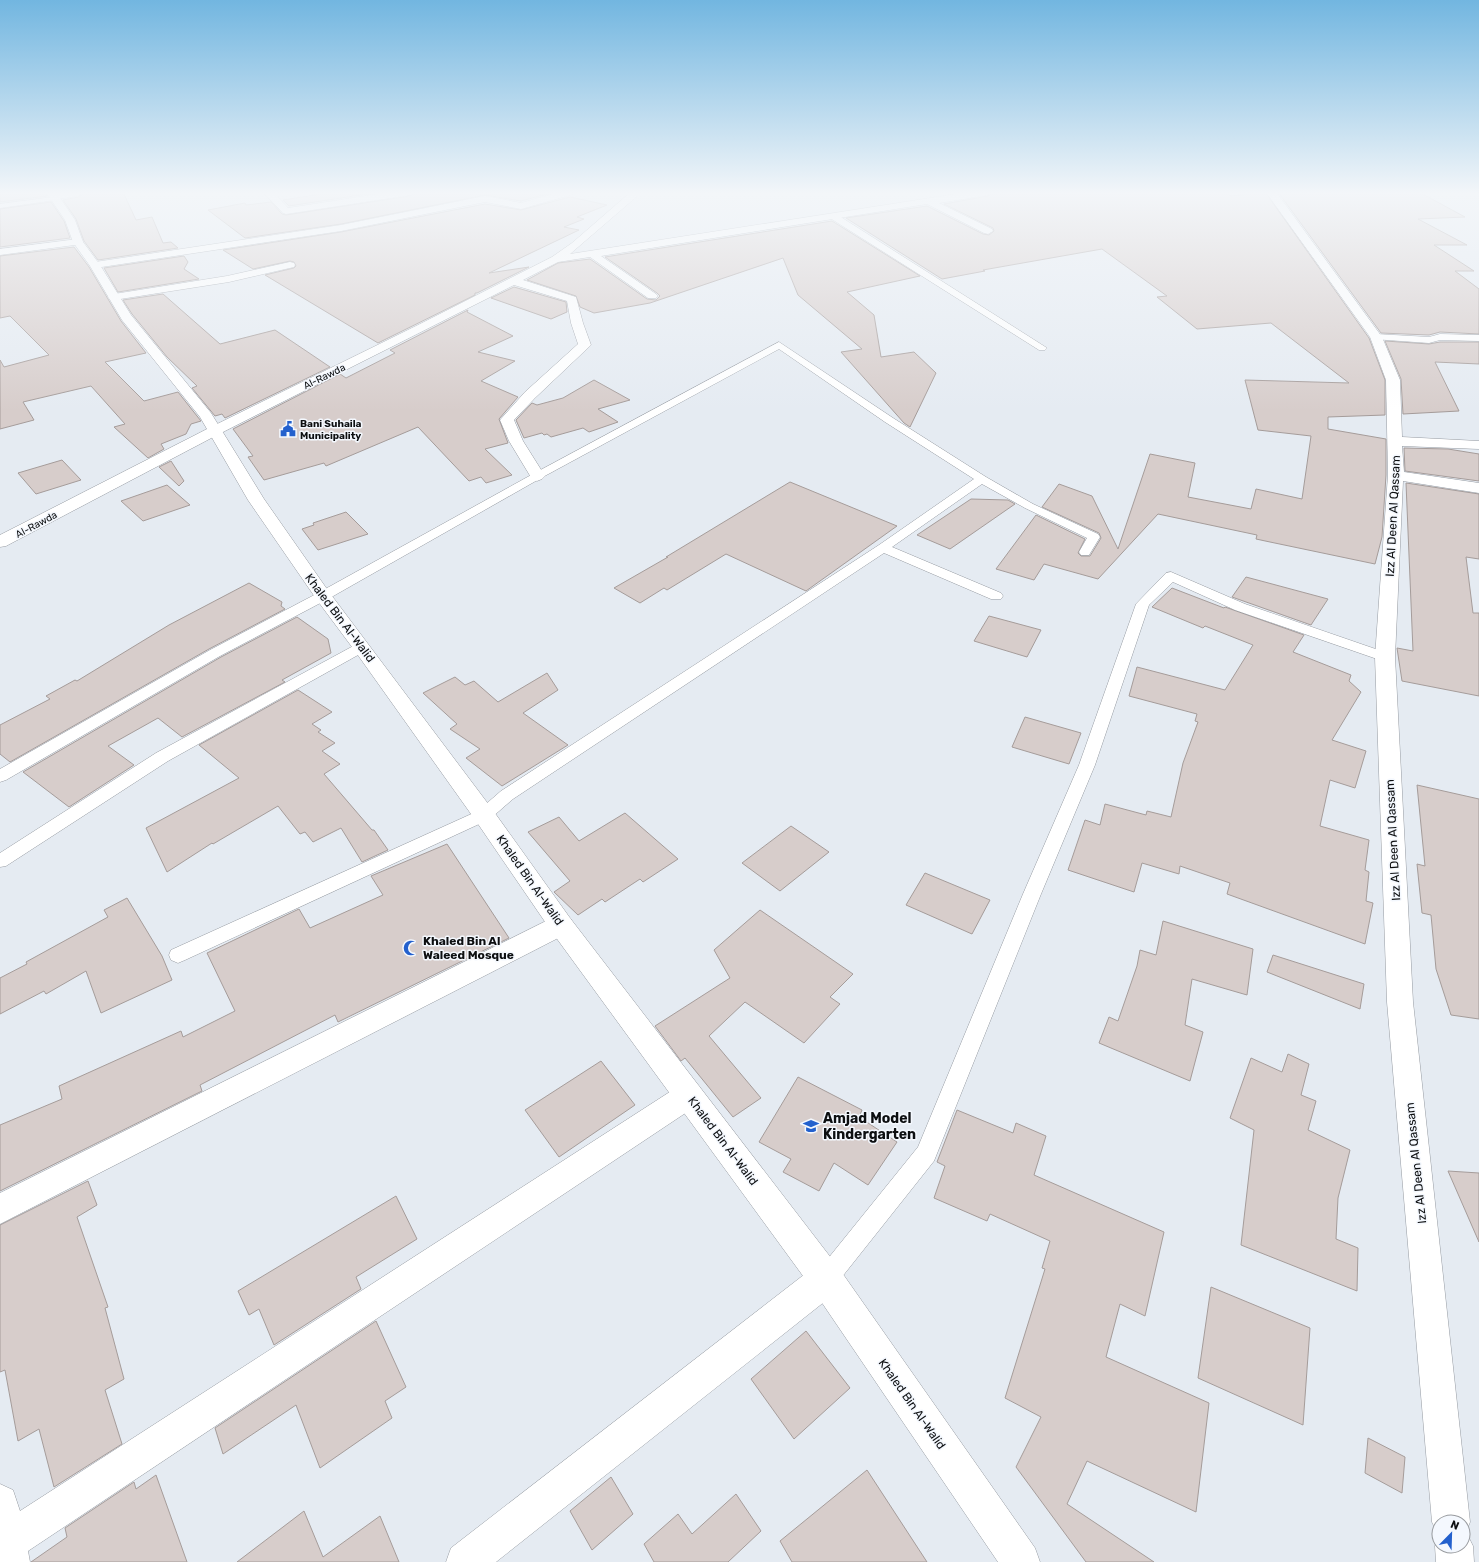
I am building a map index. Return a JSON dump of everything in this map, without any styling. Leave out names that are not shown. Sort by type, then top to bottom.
[{"type":"street","name":"Khaled Bin Al-Walid","points":[[95,265],[126,317],[206,416],[256,500],[323,596],[362,647],[484,815],[561,925],[826,1279],[1021,1562]]},
{"type":"street","points":[[114,297],[229,279],[241,275],[290,265]]},
{"type":"street","name":"Al-Rawda","points":[[0,542],[214,431],[422,328],[544,265]]},
{"type":"street","points":[[608,265],[652,296]]},
{"type":"street","name":"Izz Al Deen Al Qassam","points":[[1324,265],[1376,337],[1393,380],[1396,475],[1385,657],[1400,1002],[1450,1514]]},
{"type":"street","points":[[513,281],[572,299],[577,323],[585,345],[530,395],[507,420],[516,441],[536,476]]},
{"type":"street","points":[[1396,442],[1479,445]]},
{"type":"street","points":[[1396,475],[1479,488]]},
{"type":"street","points":[[0,1209],[561,925]]},
{"type":"street","points":[[0,1503],[9,1552],[689,1095]]},
{"type":"street","points":[[465,1562],[826,1279]]},
{"type":"lane","points":[[910,265],[1042,348]]},
{"type":"lane","points":[[1376,337],[1429,340],[1440,337],[1479,338]]},
{"type":"lane","points":[[0,776],[215,652],[323,596],[536,476],[779,345],[889,420],[982,479],[1029,506],[1094,537],[1085,552]]},
{"type":"lane","points":[[178,955],[484,815],[507,795],[883,548],[982,479]]},
{"type":"lane","points":[[883,548],[996,596]]},
{"type":"lane","points":[[826,1279],[926,1154],[1032,894],[1087,765],[1143,604],[1171,576],[1240,607],[1385,657]]},
{"type":"lane","points":[[0,861],[162,757],[362,647]]},
{"type":"building","points":[[0,265],[87,265],[121,321],[146,353],[105,362],[144,401],[178,392],[201,421],[191,424],[186,434],[161,444],[164,449],[148,458],[114,427],[125,424],[91,386],[23,402],[34,420],[0,429],[0,360],[4,367],[49,355],[10,316],[0,318]]},
{"type":"building","points":[[125,265],[186,265],[184,269],[199,279],[118,292],[104,268]]},
{"type":"building","points":[[247,265],[272,265],[253,269]]},
{"type":"building","points":[[295,265],[506,265],[489,273],[529,267],[378,343],[265,275],[294,268]]},
{"type":"building","points":[[555,265],[598,265],[647,299],[656,300],[660,296],[616,265],[763,265],[650,303],[594,313],[580,307],[576,296],[527,280]]},
{"type":"building","points":[[786,265],[902,265],[920,276],[847,292],[874,315],[881,357],[914,352],[936,373],[910,427],[904,423],[841,352],[862,349],[798,295]]},
{"type":"building","points":[[920,265],[1012,265],[983,270],[985,271],[942,279]]},
{"type":"building","points":[[1124,265],[1317,265],[1369,338],[1385,380],[1385,415],[1328,417],[1328,429],[1386,439],[1386,475],[1382,537],[1375,564],[1256,539],[1257,535],[1158,514],[1098,579],[1044,564],[1034,580],[996,569],[1036,515],[1085,539],[1078,553],[1081,556],[1090,556],[1101,538],[1099,533],[1042,507],[1059,484],[1092,496],[1118,549],[1150,454],[1195,463],[1188,497],[1251,509],[1256,489],[1302,499],[1311,436],[1258,430],[1245,380],[1349,383],[1271,323],[1197,329],[1157,297],[1167,296]]},
{"type":"building","points":[[1331,265],[1465,265],[1474,271],[1455,271],[1479,289],[1479,334],[1440,332],[1429,335],[1381,333]]},
{"type":"building","points":[[514,287],[566,302],[567,312],[551,319],[491,298]]},
{"type":"building","points":[[163,294],[220,344],[275,330],[330,367],[225,418],[222,414],[215,416],[192,388],[197,386],[167,357],[132,314],[123,300]]},
{"type":"building","points":[[468,310],[467,312],[513,336],[478,352],[515,361],[481,381],[518,397],[499,419],[508,443],[485,449],[512,475],[486,483],[481,477],[469,481],[418,427],[326,466],[324,463],[264,480],[248,457],[253,456],[233,429],[340,374],[346,378],[395,353],[390,350]]},
{"type":"building","points":[[1385,341],[1429,344],[1440,342],[1479,342],[1479,364],[1435,362],[1459,411],[1403,414],[1401,379]]},
{"type":"building","points":[[594,380],[630,400],[598,409],[618,422],[589,432],[583,428],[551,437],[542,433],[524,438],[516,420],[532,403],[537,405],[563,398]]},
{"type":"building","points":[[1404,448],[1448,449],[1479,454],[1479,481],[1405,471]]},
{"type":"building","points":[[62,460],[81,480],[36,494],[18,473]]},
{"type":"building","points":[[171,461],[184,481],[179,486],[159,467]]},
{"type":"building","points":[[790,482],[897,526],[806,591],[726,554],[667,590],[664,588],[640,603],[614,588],[668,557],[666,557]]},
{"type":"building","points":[[1406,483],[1479,494],[1479,559],[1466,557],[1473,613],[1479,613],[1479,696],[1402,681],[1397,648],[1413,651]]},
{"type":"building","points":[[167,485],[190,505],[143,521],[121,501]]},
{"type":"building","points":[[971,499],[1008,500],[1015,504],[950,549],[917,535]]},
{"type":"building","points":[[346,512],[368,534],[318,550],[302,529],[314,525],[313,523]]},
{"type":"building","points":[[1246,577],[1328,599],[1311,625],[1232,597]]},
{"type":"building","points":[[249,583],[282,602],[281,606],[285,609],[209,649],[10,762],[0,754],[0,725],[50,699],[46,696],[75,680],[77,681],[169,625]]},
{"type":"building","points":[[1172,588],[1224,608],[1225,607],[1304,635],[1293,652],[1351,675],[1349,681],[1361,692],[1332,740],[1366,751],[1355,788],[1330,780],[1320,826],[1369,840],[1365,870],[1369,872],[1366,901],[1373,903],[1365,944],[1227,894],[1230,883],[1180,866],[1179,874],[1142,863],[1134,892],[1068,870],[1085,820],[1100,825],[1105,804],[1146,815],[1147,811],[1171,817],[1183,763],[1198,722],[1195,721],[1197,714],[1129,696],[1137,667],[1225,690],[1253,645],[1205,626],[1203,628],[1152,607]]},
{"type":"building","points":[[989,616],[1041,630],[1027,657],[974,641]]},
{"type":"building","points":[[297,617],[328,639],[331,653],[282,680],[285,682],[182,737],[158,718],[108,746],[134,765],[69,807],[23,772],[221,657]]},
{"type":"building","points":[[547,673],[558,690],[523,713],[568,745],[502,786],[466,758],[480,749],[450,729],[457,724],[423,693],[455,677],[465,685],[474,681],[498,702]]},
{"type":"building","points":[[298,690],[332,712],[312,724],[321,730],[318,732],[335,743],[322,751],[340,764],[324,774],[372,830],[374,830],[388,850],[362,862],[341,828],[313,842],[305,832],[300,834],[278,806],[213,844],[212,843],[167,872],[146,828],[239,778],[199,745]]},
{"type":"building","points":[[1025,717],[1081,733],[1069,764],[1012,747]]},
{"type":"building","points":[[1417,785],[1479,799],[1479,1019],[1451,1015],[1436,969],[1431,915],[1422,913],[1417,864],[1425,866]]},
{"type":"building","points":[[625,813],[678,859],[643,882],[640,879],[605,902],[602,899],[578,915],[554,892],[570,881],[528,832],[559,817],[579,841]]},
{"type":"building","points":[[791,826],[829,852],[780,891],[742,863]]},
{"type":"building","points":[[447,844],[509,938],[338,1022],[335,1015],[200,1085],[202,1091],[0,1191],[0,1125],[62,1099],[59,1086],[181,1031],[183,1037],[235,1011],[207,953],[299,909],[310,928],[383,895],[371,876]]},
{"type":"building","points":[[925,873],[990,900],[972,934],[906,905]]},
{"type":"building","points":[[127,898],[162,956],[172,980],[101,1013],[86,971],[46,994],[44,991],[0,1014],[0,978],[108,917],[104,910]]},
{"type":"building","points":[[760,910],[853,974],[830,997],[840,1004],[804,1043],[745,1002],[709,1036],[761,1098],[733,1117],[685,1058],[681,1061],[655,1026],[730,978],[714,950]]},
{"type":"building","points":[[1163,921],[1253,949],[1247,995],[1192,979],[1185,1025],[1203,1032],[1190,1081],[1099,1043],[1109,1017],[1118,1021],[1137,966],[1140,950],[1156,955]]},
{"type":"building","points":[[1273,955],[1364,984],[1360,1009],[1267,972]]},
{"type":"building","points":[[1288,1054],[1309,1064],[1301,1095],[1316,1101],[1308,1130],[1350,1150],[1338,1198],[1336,1239],[1358,1248],[1357,1291],[1241,1245],[1254,1130],[1230,1118],[1251,1058],[1282,1072]]},
{"type":"building","points":[[601,1061],[635,1105],[559,1157],[525,1110]]},
{"type":"building","name":"Amjad Model Kindergarten","points":[[798,1077],[862,1110],[859,1117],[897,1142],[868,1185],[834,1163],[819,1191],[783,1172],[791,1159],[759,1142]]},
{"type":"building","points":[[957,1110],[1013,1133],[1016,1123],[1046,1136],[1034,1175],[1164,1232],[1145,1316],[1120,1304],[1106,1357],[1209,1403],[1196,1512],[1087,1461],[1067,1504],[1154,1562],[1086,1562],[1016,1467],[1041,1417],[1005,1398],[1045,1269],[1042,1268],[1050,1241],[990,1214],[987,1221],[934,1198],[945,1166],[937,1162]]},
{"type":"building","points":[[1448,1171],[1479,1173],[1479,1242]]},
{"type":"building","points":[[88,1181],[97,1205],[77,1217],[108,1307],[105,1308],[124,1379],[105,1390],[122,1444],[54,1487],[39,1429],[18,1441],[5,1370],[0,1372],[0,1225]]},
{"type":"building","points":[[396,1196],[417,1239],[356,1277],[361,1289],[274,1345],[259,1309],[249,1315],[238,1291]]},
{"type":"building","points":[[1211,1287],[1310,1328],[1303,1425],[1198,1378]]},
{"type":"building","points":[[376,1321],[406,1387],[385,1401],[392,1418],[320,1468],[296,1405],[223,1454],[215,1428]]},
{"type":"building","points":[[806,1331],[850,1388],[794,1439],[751,1379]]},
{"type":"building","points":[[1368,1438],[1405,1457],[1402,1493],[1365,1473]]},
{"type":"building","points":[[867,1470],[927,1562],[792,1562],[780,1541]]},
{"type":"building","points":[[156,1475],[187,1562],[31,1562],[67,1537],[65,1528],[134,1482],[136,1489]]},
{"type":"building","points":[[611,1477],[633,1514],[592,1550],[570,1511]]},
{"type":"building","points":[[736,1494],[761,1531],[728,1562],[654,1562],[644,1544],[678,1514],[692,1534]]},
{"type":"building","points":[[304,1511],[323,1557],[380,1516],[399,1562],[237,1562]]},
{"type":"place","name":"Bani Suhaila Municipality","points":[[288,429]]},
{"type":"place","name":"Khaled Bin Al Waleed Mosque","points":[[411,948]]},
{"type":"place","name":"Amjad Model Kindergarten","points":[[811,1126]]}]
